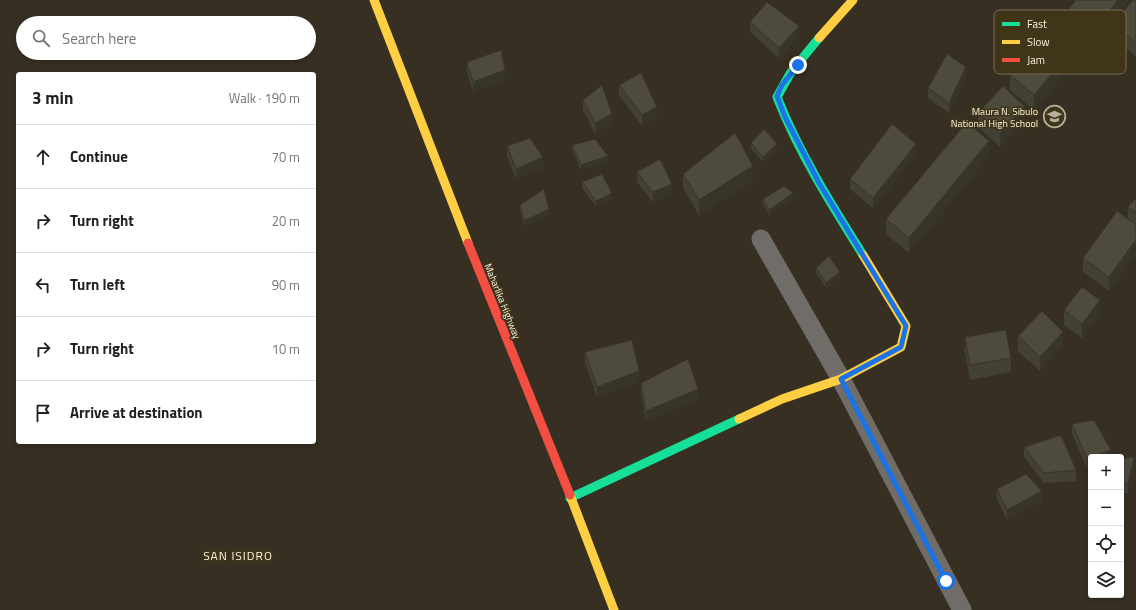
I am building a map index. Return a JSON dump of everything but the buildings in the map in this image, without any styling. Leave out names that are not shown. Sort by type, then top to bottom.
[{"type":"main road","name":"Maharlika Highway","points":[[374,0],[489,298],[561,473],[614,610]]},
{"type":"main road","points":[[570,498],[738,419],[782,400],[841,379],[901,347],[906,326],[819,183],[785,117],[777,96],[782,85],[853,0]]},
{"type":"street","points":[[761,239],[841,379],[962,610]]},
{"type":"traffic: fast","points":[[819,38],[791,72],[777,97],[805,158],[863,255]]},
{"type":"traffic: fast","points":[[570,498],[739,419]]},
{"type":"traffic: slow","points":[[374,0],[468,243]]},
{"type":"traffic: slow","points":[[819,38],[853,0]]},
{"type":"traffic: slow","points":[[739,419],[782,399],[841,379],[901,347],[906,326],[863,255]]},
{"type":"traffic: slow","points":[[570,495],[614,610]]},
{"type":"traffic: jam","points":[[468,243],[570,495]]},
{"type":"place","name":"Maura N. Sibulo National High School","points":[[1054,117]]},
{"type":"district","name":"SAN ISIDRO","points":[[238,556]]},
{"type":"route","points":[[798,65],[782,85],[777,96],[785,117],[819,183],[906,326],[901,347],[841,379],[946,581]]}]
